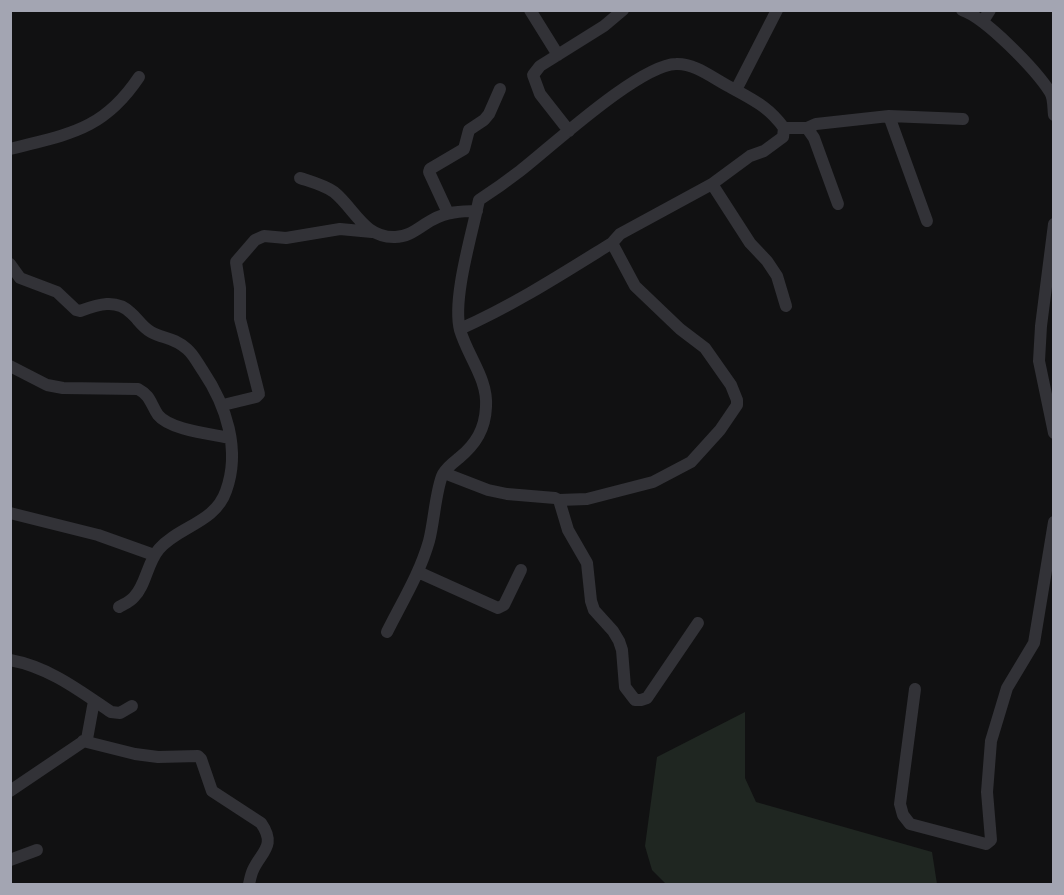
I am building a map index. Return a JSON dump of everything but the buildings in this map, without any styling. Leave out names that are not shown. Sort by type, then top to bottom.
[{"type":"street","points":[[530,10],[558,55]]},
{"type":"street","points":[[568,131],[546,102],[533,79],[535,70],[604,26],[623,10]]},
{"type":"street","points":[[736,90],[777,10]]},
{"type":"street","points":[[962,10],[986,16],[1003,40],[1053,94],[1053,115]]},
{"type":"street","points":[[387,632],[418,572],[429,540],[444,473],[477,441],[485,422],[486,393],[460,330],[458,318],[463,270],[479,200],[519,172],[568,131],[626,88],[664,66],[685,65],[736,90],[767,108],[784,128],[783,137],[764,151],[750,156],[712,184],[620,234],[612,243],[535,292],[460,330]]},
{"type":"street","points":[[10,149],[68,134],[95,123],[133,86],[139,77]]},
{"type":"street","points":[[448,213],[429,172],[430,169],[464,149],[469,130],[489,114],[500,89]]},
{"type":"street","points":[[784,128],[807,128],[816,124],[889,116],[963,119]]},
{"type":"street","points":[[889,116],[927,221]]},
{"type":"street","points":[[807,128],[814,138],[838,204]]},
{"type":"street","points":[[300,178],[334,192],[346,203],[360,222],[372,232],[384,237],[409,235],[432,219],[448,213],[477,211]]},
{"type":"street","points":[[712,184],[750,243],[777,276],[786,306]]},
{"type":"street","points":[[1053,224],[1039,362],[1053,433]]},
{"type":"street","points":[[223,405],[256,397],[259,394],[240,319],[240,288],[236,262],[255,240],[264,236],[286,238],[340,230],[372,232]]},
{"type":"street","points":[[444,473],[488,490],[507,494],[559,500],[587,499],[653,482],[691,462],[720,430],[737,405],[731,385],[705,348],[680,329],[635,286],[612,243]]},
{"type":"street","points":[[10,264],[20,278],[57,292],[76,310],[80,311],[107,303],[120,306],[132,313],[150,331],[174,339],[194,357],[223,405],[228,424],[232,467],[226,493],[218,508],[164,544],[154,555],[136,596],[119,607]]},
{"type":"street","points":[[10,366],[47,385],[63,388],[138,389],[146,393],[159,416],[170,424],[230,438]]},
{"type":"street","points":[[559,500],[568,530],[587,563],[594,610],[619,641],[622,650],[625,687],[635,700],[647,698],[698,623]]},
{"type":"street","points":[[10,513],[98,535],[154,555]]},
{"type":"street","points":[[915,689],[900,804],[903,815],[910,824],[986,844],[991,840],[987,792],[991,741],[1007,688],[1034,643],[1042,598],[1050,571],[1053,522]]},
{"type":"street","points":[[418,572],[498,608],[504,605],[521,570]]},
{"type":"street","points":[[1042,598],[1053,607]]},
{"type":"street","points":[[10,660],[66,681],[111,712],[120,713],[132,706]]},
{"type":"street","points":[[10,791],[83,741],[89,734],[94,700]]},
{"type":"street","points":[[83,741],[135,754],[158,757],[198,756],[212,790],[261,823],[265,830],[267,846],[252,870],[249,885]]},
{"type":"street","points":[[10,860],[37,850]]},
{"type":"shaded area","points":[[745,712],[745,778],[756,802],[932,852],[937,884],[666,884],[652,870],[645,846],[657,757]]}]
